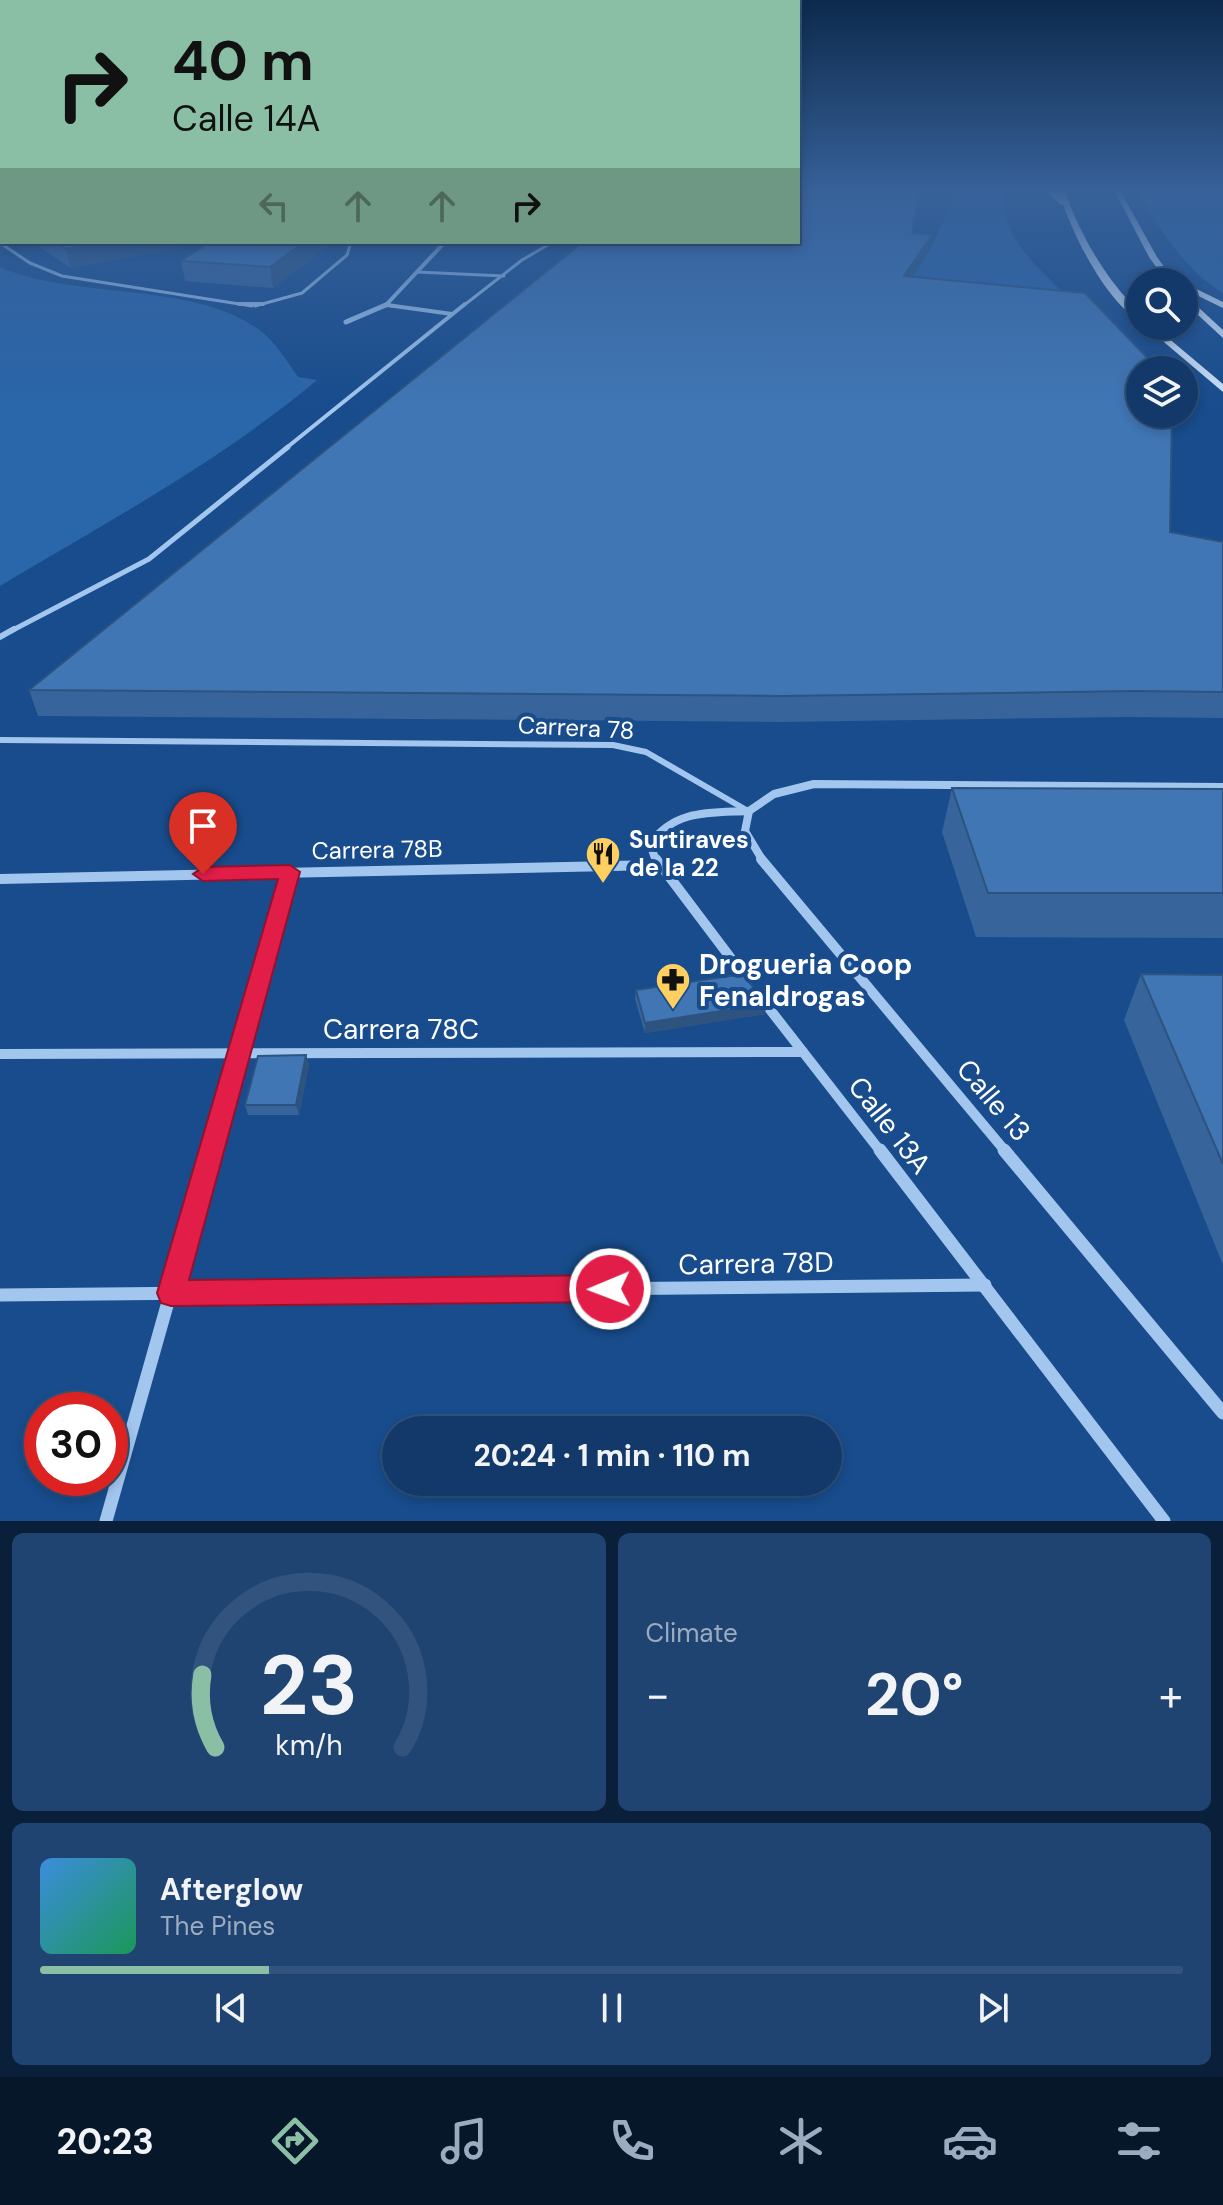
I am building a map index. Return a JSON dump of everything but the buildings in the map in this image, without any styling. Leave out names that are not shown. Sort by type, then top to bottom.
[{"type":"main road","points":[[1094,263],[1126,301]]},
{"type":"main road","points":[[1198,293],[1223,305]]},
{"type":"main road","points":[[1198,311],[1223,335]]},
{"type":"main road","points":[[1165,340],[1223,389]]},
{"type":"street","points":[[346,322],[387,305],[425,263]]},
{"type":"street","points":[[658,865],[650,844],[662,827],[698,813],[749,811],[774,794],[814,784],[1223,787]]},
{"type":"street","name":"Calle 13","points":[[749,811],[745,831],[755,851],[1223,1413]]},
{"type":"street","name":"Carrera 78B","points":[[0,879],[658,865]]},
{"type":"street","name":"Calle 13A","points":[[658,865],[985,1285],[1164,1521]]},
{"type":"street","points":[[106,1521],[290,872]]},
{"type":"street","name":"Carrera 78C","points":[[0,1054],[803,1052]]},
{"type":"street","name":"Carrera 78D","points":[[0,1295],[985,1285]]},
{"type":"lane","points":[[30,263],[62,276],[254,306],[302,293],[338,263]]},
{"type":"lane","points":[[0,637],[31,618],[149,559],[519,263]]},
{"type":"lane","points":[[417,272],[504,276]]},
{"type":"lane","points":[[387,305],[452,314]]},
{"type":"lane","name":"Carrera 78","points":[[0,740],[613,745],[646,752],[749,811]]},
{"type":"shaded area","points":[[921,263],[1034,263],[1062,292],[902,294]]},
{"type":"shaded area","points":[[1188,263],[1223,263],[1223,293],[1198,274],[1198,268],[1192,268]]},
{"type":"shaded area","points":[[0,267],[62,284],[167,297],[231,314],[264,334],[298,377],[317,380],[203,464],[0,586]]},
{"type":"place","name":"Surtiraves de la 22","points":[[603,885]]},
{"type":"place","name":"Drogueria Coop Fenaldrogas","points":[[673,1011]]},
{"type":"route","points":[[203,874],[290,872],[171,1293],[610,1289]]}]
